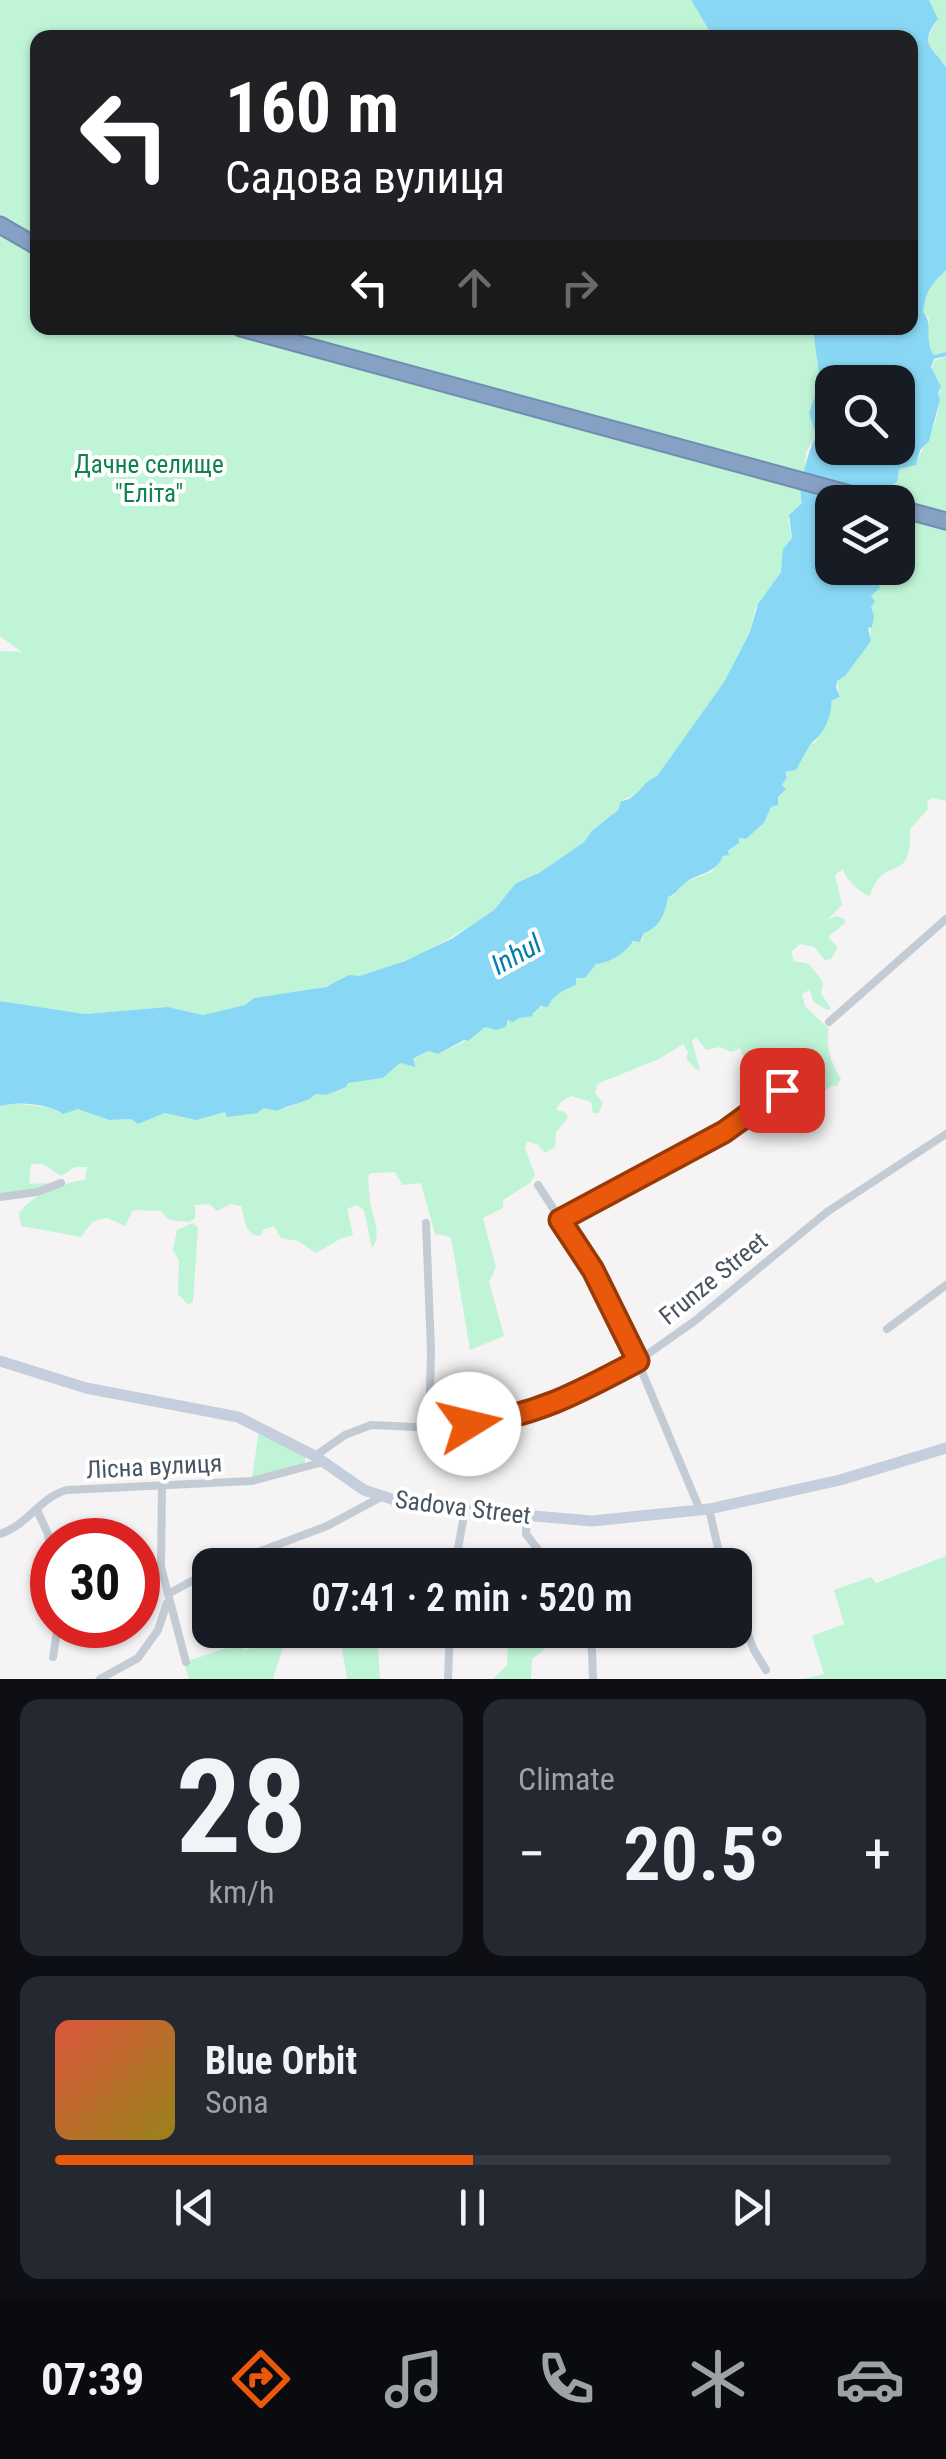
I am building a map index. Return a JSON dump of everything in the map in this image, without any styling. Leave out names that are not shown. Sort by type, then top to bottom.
[{"type":"highway","points":[[0,225],[30,243]]},
{"type":"highway","points":[[268,335],[817,485]]},
{"type":"highway","points":[[915,513],[940,520]]},
{"type":"street","points":[[829,1022],[946,919]]},
{"type":"street","points":[[560,1220],[724,1132],[782,1090]]},
{"type":"street","name":"Frunze Street","points":[[319,1459],[345,1436],[371,1425],[429,1428],[528,1414],[557,1404],[638,1361],[696,1320],[828,1212],[946,1134]]},
{"type":"street","points":[[0,1197],[38,1192],[62,1183]]},
{"type":"street","points":[[538,1185],[593,1270],[638,1361],[704,1510],[716,1548]]},
{"type":"street","points":[[426,1223],[431,1351],[429,1428]]},
{"type":"street","points":[[887,1329],[946,1285]]},
{"type":"street","name":"Sadova Street","points":[[0,1361],[86,1388],[238,1417],[382,1497],[465,1510],[592,1521],[704,1510],[840,1480],[946,1448]]},
{"type":"street","name":"Лісна вулиця","points":[[0,1534],[20,1526],[52,1495],[67,1490],[252,1481],[319,1459]]},
{"type":"street","points":[[162,1485],[160,1568],[186,1662]]},
{"type":"street","points":[[268,1548],[326,1526],[382,1497]]},
{"type":"street","points":[[37,1510],[41,1518]]},
{"type":"street","points":[[458,1548],[465,1510]]},
{"type":"street","points":[[526,1515],[526,1534],[537,1548]]},
{"type":"street","points":[[100,1679],[129,1666],[146,1648],[158,1630],[168,1594],[192,1581]]},
{"type":"street","points":[[752,1645],[766,1670]]},
{"type":"street","points":[[53,1657],[54,1648]]},
{"type":"street","points":[[448,1679],[449,1648]]},
{"type":"street","points":[[591,1648],[593,1679]]},
{"type":"green space","points":[[0,0],[691,0],[709,30],[30,30],[30,240],[0,221]]},
{"type":"green space","points":[[929,0],[946,0],[946,68],[929,42],[937,21]]},
{"type":"green space","name":"Дачне селище \"Еліта\"","points":[[0,231],[30,248],[30,335],[251,335],[801,486],[802,503],[788,519],[792,538],[785,546],[781,572],[755,609],[749,634],[724,682],[657,776],[640,793],[622,800],[618,809],[584,842],[539,873],[516,883],[494,910],[425,952],[379,971],[309,991],[254,998],[245,1005],[203,1015],[168,1007],[85,1014],[0,1001],[0,651],[22,652],[0,636]]},
{"type":"green space","points":[[946,270],[946,352],[934,355],[926,336],[929,318],[923,312],[930,288]]},
{"type":"green space","points":[[292,335],[813,335],[819,365],[815,365],[815,395],[809,413],[815,437],[806,452],[804,475]]},
{"type":"green space","points":[[946,356],[946,514],[915,504],[915,485],[894,485],[899,469],[916,465],[938,412],[941,390],[932,372],[933,362]]},
{"type":"green space","points":[[915,518],[946,528],[946,801],[932,798],[927,802],[928,809],[910,829],[907,858],[882,875],[870,896],[846,877],[843,869],[835,875],[842,905],[827,920],[836,916],[845,919],[845,923],[828,937],[838,948],[831,959],[825,960],[814,947],[800,944],[791,952],[794,961],[809,964],[823,982],[821,993],[831,1009],[814,1002],[809,990],[802,994],[805,1006],[829,1029],[830,1054],[841,1078],[837,1086],[831,1086],[804,1107],[808,1119],[803,1121],[783,1096],[771,1104],[761,1081],[750,1079],[740,1048],[731,1052],[720,1047],[706,1050],[696,1037],[692,1041],[700,1070],[686,1058],[688,1052],[683,1044],[659,1059],[597,1084],[595,1093],[603,1103],[599,1113],[593,1113],[591,1102],[571,1096],[561,1102],[556,1110],[565,1112],[568,1118],[556,1132],[555,1147],[545,1153],[527,1141],[525,1148],[535,1175],[530,1183],[503,1200],[503,1208],[483,1218],[496,1267],[489,1282],[504,1336],[470,1350],[451,1237],[435,1234],[421,1183],[403,1185],[395,1172],[368,1176],[377,1231],[372,1248],[364,1210],[356,1205],[347,1209],[353,1235],[316,1253],[298,1241],[281,1238],[274,1226],[264,1229],[260,1236],[254,1234],[247,1229],[241,1206],[231,1204],[217,1211],[209,1204],[195,1205],[195,1218],[189,1222],[169,1220],[161,1211],[133,1210],[125,1226],[107,1218],[93,1221],[81,1237],[21,1226],[19,1213],[25,1206],[49,1190],[85,1180],[87,1167],[75,1167],[61,1176],[44,1165],[31,1165],[29,1184],[47,1186],[17,1194],[0,1193],[0,1106],[9,1103],[48,1107],[61,1113],[78,1109],[108,1120],[131,1119],[138,1124],[165,1113],[201,1119],[225,1112],[227,1117],[264,1108],[277,1111],[316,1094],[326,1095],[348,1083],[383,1078],[400,1063],[417,1067],[413,1060],[428,1051],[438,1054],[484,1027],[506,1027],[509,1020],[550,1004],[576,978],[585,978],[596,964],[616,957],[634,941],[642,941],[644,933],[658,924],[668,897],[685,882],[712,872],[739,843],[739,838],[746,839],[764,823],[771,807],[778,805],[778,797],[786,789],[782,785],[787,777],[785,772],[796,770],[811,743],[815,743],[828,720],[831,701],[840,698],[837,681],[870,643],[871,596],[878,585],[915,585]]},
{"type":"green space","points":[[193,1223],[198,1228],[193,1302],[188,1305],[178,1294],[179,1261],[173,1250],[177,1230]]},
{"type":"green space","points":[[259,1430],[305,1457],[305,1462],[252,1478]]},
{"type":"green space","points":[[946,1556],[946,1679],[803,1679],[824,1674],[812,1636],[844,1624],[834,1590],[871,1577],[876,1583]]},
{"type":"green space","points":[[226,1648],[283,1648],[273,1679],[189,1679],[184,1663]]},
{"type":"green space","points":[[342,1648],[378,1648],[380,1679],[347,1679]]},
{"type":"green space","points":[[508,1648],[546,1648],[532,1659],[531,1679],[493,1679],[507,1665]]},
{"type":"water","name":"Inhul","points":[[691,0],[929,0],[938,19],[928,41],[946,68],[946,270],[930,288],[923,312],[934,355],[946,352],[946,356],[934,359],[931,367],[941,387],[940,400],[929,441],[920,450],[916,465],[899,469],[893,485],[815,485],[815,585],[880,588],[871,596],[875,601],[871,607],[872,627],[868,628],[871,641],[837,681],[840,697],[831,701],[823,731],[811,743],[796,770],[785,772],[787,777],[782,785],[786,789],[764,823],[746,839],[739,838],[739,843],[716,866],[668,897],[661,919],[644,933],[640,942],[633,941],[617,957],[596,964],[585,978],[576,978],[576,985],[556,996],[548,1007],[541,1006],[533,1016],[508,1020],[506,1027],[485,1027],[468,1041],[438,1054],[428,1051],[413,1059],[416,1067],[400,1063],[383,1078],[348,1083],[326,1095],[316,1094],[277,1111],[264,1108],[257,1113],[227,1117],[225,1112],[196,1120],[165,1113],[138,1124],[131,1119],[109,1120],[78,1109],[63,1114],[32,1104],[0,1106],[0,1001],[85,1014],[168,1007],[203,1015],[245,1005],[254,998],[326,987],[349,975],[360,976],[405,961],[453,938],[494,910],[516,883],[539,873],[584,842],[618,810],[621,801],[657,776],[724,682],[749,634],[758,604],[781,572],[783,549],[792,538],[789,515],[802,503],[807,459],[815,438],[815,465],[915,465],[915,365],[818,365],[814,335],[918,335],[918,30],[709,30]]},
{"type":"water","points":[[815,395],[815,432],[809,413]]},
{"type":"route","points":[[469,1424],[502,1420],[557,1404],[638,1361],[593,1270],[560,1220],[724,1132],[782,1090]]}]
